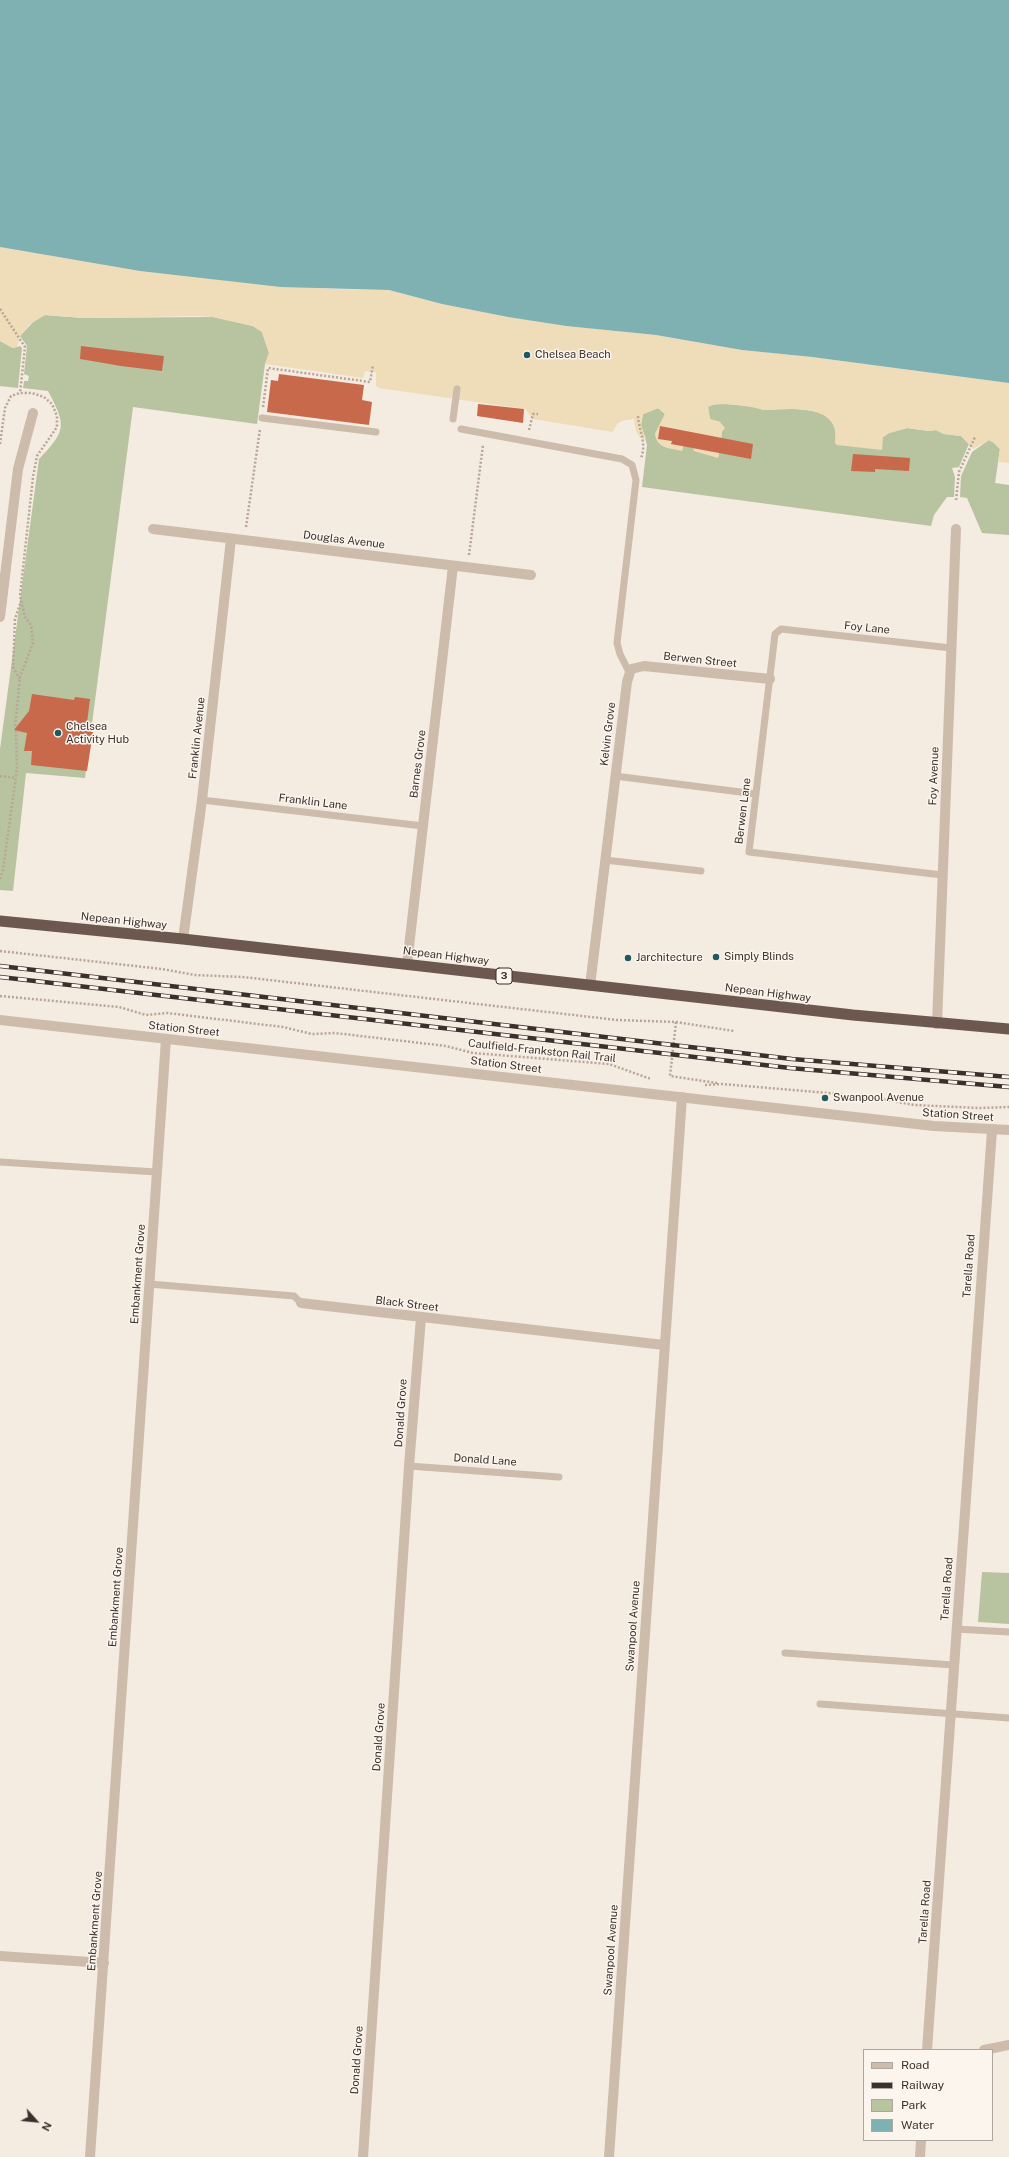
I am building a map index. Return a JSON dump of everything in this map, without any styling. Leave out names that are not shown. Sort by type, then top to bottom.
[{"type":"highway","name":"Nepean Highway","points":[[0,921],[406,964],[590,986],[937,1024],[1009,1029]]},
{"type":"street","points":[[0,617],[18,469],[33,413]]},
{"type":"street","name":"Douglas Avenue","points":[[153,529],[531,575]]},
{"type":"street","name":"Foy Avenue","points":[[937,1024],[950,648],[956,529]]},
{"type":"street","name":"Franklin Avenue","points":[[183,940],[202,800],[231,539]]},
{"type":"street","name":"Barnes Grove","points":[[406,964],[453,566]]},
{"type":"street","name":"Berwen Street","points":[[629,672],[634,667],[644,666],[770,679]]},
{"type":"street","name":"Kelvin Grove","points":[[590,986],[629,672]]},
{"type":"street","name":"Station Street","points":[[0,1020],[934,1126],[1009,1130]]},
{"type":"street","name":"Embankment Grove","points":[[90,2157],[166,1039]]},
{"type":"street","name":"Swanpool Avenue","points":[[609,2157],[682,1097]]},
{"type":"street","name":"Tarella Road","points":[[927,2049],[992,1130]]},
{"type":"street","name":"Black Street","points":[[301,1303],[664,1345]]},
{"type":"street","name":"Donald Grove","points":[[363,2157],[409,1466],[421,1318]]},
{"type":"street","points":[[0,1956],[104,1963]]},
{"type":"street","points":[[989,2049],[1009,2045]]},
{"type":"street","points":[[920,2157],[921,2141]]},
{"type":"lane","points":[[453,419],[457,389]]},
{"type":"lane","points":[[262,418],[376,432]]},
{"type":"lane","points":[[461,429],[622,459],[634,469],[636,475],[636,488],[617,643],[620,654],[629,672]]},
{"type":"lane","name":"Foy Lane","points":[[781,629],[950,648]]},
{"type":"lane","name":"Berwen Lane","points":[[781,629],[775,634],[749,852],[942,875]]},
{"type":"lane","points":[[615,776],[756,794]]},
{"type":"lane","name":"Franklin Lane","points":[[202,800],[423,826]]},
{"type":"lane","points":[[605,860],[702,870]]},
{"type":"lane","points":[[0,1162],[156,1172]]},
{"type":"lane","name":"Black Street","points":[[149,1284],[294,1296],[301,1303]]},
{"type":"lane","name":"Donald Lane","points":[[409,1466],[559,1476]]},
{"type":"lane","points":[[956,1629],[1009,1632]]},
{"type":"lane","points":[[785,1653],[953,1665]]},
{"type":"lane","points":[[820,1704],[1009,1718]]},
{"type":"path","points":[[0,309],[24,347],[20,393]]},
{"type":"path","points":[[0,444],[7,402],[11,396],[20,393],[32,393],[47,399],[54,408],[58,422],[55,432],[43,447],[35,464],[21,601],[14,619],[13,668],[20,680]]},
{"type":"path","points":[[522,430],[529,431],[532,414],[538,414]]},
{"type":"path","points":[[638,416],[644,445]]},
{"type":"path","points":[[468,567],[484,433]]},
{"type":"path","points":[[956,500],[959,472],[975,437]]},
{"type":"path","points":[[0,879],[3,870],[15,778],[16,729],[20,680],[33,643],[33,637],[21,601]]},
{"type":"path","points":[[0,776],[15,778]]},
{"type":"path","points":[[0,951],[162,969],[195,975],[288,982],[617,1020],[676,1022],[734,1031]]},
{"type":"path","name":"Caulfield-Frankston Rail Trail","points":[[0,996],[119,1007],[146,1015],[167,1013],[283,1027],[312,1034],[335,1033],[446,1046],[473,1053],[609,1064],[655,1081]]},
{"type":"path","points":[[676,1022],[670,1076],[722,1084],[840,1094],[914,1105],[979,1108],[1009,1107]]},
{"type":"path","points":[[698,1086],[722,1084]]},
{"type":"green space","points":[[45,315],[84,318],[213,317],[253,326],[262,332],[269,353],[265,364],[257,424],[133,407],[85,778],[26,773],[13,891],[0,890],[0,749],[39,459],[55,441],[61,427],[58,412],[48,391],[23,388],[24,381],[28,381],[29,376],[24,374],[27,346],[20,336],[35,320]]},
{"type":"green space","points":[[0,341],[13,348],[20,346],[22,348],[18,388],[0,386]]},
{"type":"green space","points":[[716,403],[756,407],[763,410],[799,409],[822,414],[831,420],[835,430],[835,443],[883,437],[889,433],[907,428],[929,431],[936,430],[944,434],[961,436],[969,444],[959,467],[952,468],[955,477],[954,497],[947,497],[934,515],[931,526],[642,487],[647,445],[641,425],[643,414],[658,408],[665,414],[655,434],[682,451],[683,446],[693,447],[718,458],[722,432],[720,422],[710,419],[708,407]]},
{"type":"green space","points":[[989,440],[1000,449],[995,483],[1009,485],[1009,535],[982,533],[967,498],[960,497],[961,476],[972,452]]},
{"type":"green space","points":[[982,1572],[1009,1573],[1009,1624],[978,1622]]},
{"type":"sand","name":"Chelsea Beach","points":[[0,247],[140,271],[329,289],[389,290],[442,304],[508,317],[566,326],[656,335],[742,350],[812,357],[1009,383],[1009,463],[998,462],[1000,449],[989,440],[973,449],[961,436],[944,434],[936,430],[929,431],[907,428],[889,433],[883,437],[882,450],[837,445],[835,443],[835,430],[830,420],[822,414],[798,409],[763,410],[726,404],[712,405],[708,407],[710,419],[720,422],[725,428],[722,432],[718,458],[694,451],[693,447],[683,446],[682,451],[665,447],[658,443],[655,434],[665,414],[659,408],[643,414],[641,425],[646,439],[640,438],[636,431],[634,419],[618,423],[613,432],[533,419],[525,409],[379,388],[376,386],[376,372],[365,371],[363,378],[265,364],[269,353],[262,332],[253,326],[213,317],[84,318],[45,315],[29,325],[20,336],[17,347],[13,348],[0,341]]},
{"type":"water","points":[[0,0],[1009,0],[1009,383],[812,357],[742,350],[656,335],[566,326],[508,317],[442,304],[389,290],[281,287],[140,271],[0,247]]},
{"type":"building","points":[[81,346],[164,356],[162,371],[80,359]]},
{"type":"building","points":[[279,374],[364,385],[362,400],[372,402],[369,425],[267,412],[271,380],[278,381]]},
{"type":"building","points":[[478,404],[524,409],[523,423],[477,416]]},
{"type":"building","points":[[660,426],[753,444],[751,459],[671,444],[672,441],[658,439]]},
{"type":"building","points":[[853,454],[910,458],[909,471],[875,469],[875,472],[851,471]]},
{"type":"building","name":"Chelsea Activity Hub","points":[[32,694],[74,700],[75,697],[90,699],[86,731],[93,732],[87,771],[31,765],[32,751],[24,751],[27,733],[14,730],[29,711]]},
{"type":"railway","points":[[0,966],[792,1059],[1009,1077]]},
{"type":"railway","points":[[0,977],[790,1068],[1009,1087]]},
{"type":"place","name":"Chelsea Beach","points":[[527,355]]},
{"type":"place","name":"Chelsea Activity Hub","points":[[58,733]]},
{"type":"place","name":"Simply Blinds","points":[[716,957]]},
{"type":"place","name":"Jarchitecture","points":[[628,958]]},
{"type":"place","name":"Swanpool Avenue","points":[[825,1098]]}]
